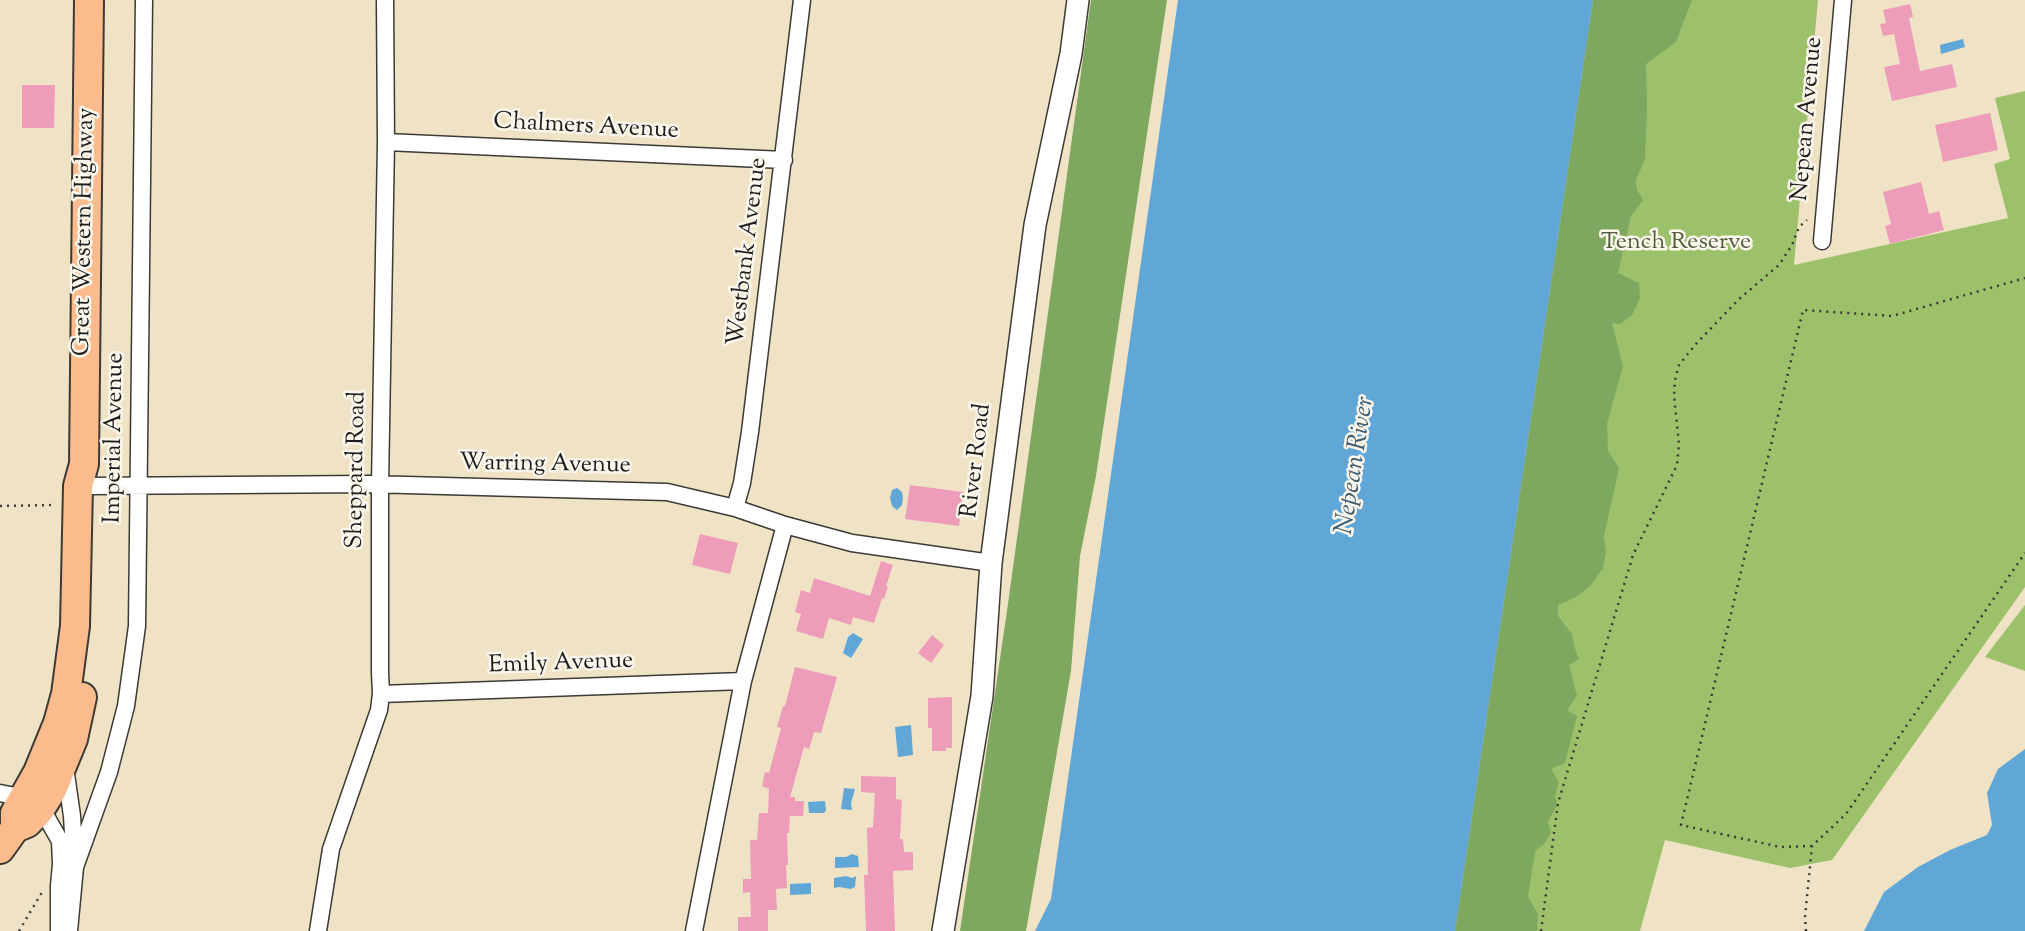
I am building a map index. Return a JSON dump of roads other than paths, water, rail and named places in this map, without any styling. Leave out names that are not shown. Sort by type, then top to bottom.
[{"type":"highway","name":"Great Western Highway","points":[[21,801],[52,790],[64,765],[80,712],[84,681],[88,617],[89,0]]},
{"type":"highway","name":"Great Western Highway","points":[[8,839],[27,823],[21,801],[38,772],[58,723],[66,694],[75,626],[78,486],[87,475]]},
{"type":"street","name":"Imperial Avenue","points":[[75,867],[109,772],[126,706],[137,626],[144,0]]},
{"type":"street","name":"Sheppard Road","points":[[318,931],[331,849],[379,710],[381,694],[380,484],[386,142],[385,0]]},
{"type":"street","name":"Westbank Avenue","points":[[734,508],[750,432],[802,0]]},
{"type":"street","name":"River Road","points":[[943,931],[982,696],[991,563],[1035,225],[1071,54],[1078,0]]},
{"type":"street","name":"Nepean Avenue","points":[[1822,242],[1843,0]]},
{"type":"street","name":"Chalmers Avenue","points":[[386,142],[784,160]]},
{"type":"street","name":"Warring Avenue","points":[[87,475],[138,485],[380,484],[658,491],[734,508],[785,525],[862,545],[991,563]]},
{"type":"street","points":[[692,931],[743,681],[785,525]]},
{"type":"street","name":"Emily Avenue","points":[[381,694],[743,681]]},
{"type":"street","points":[[64,765],[72,816],[75,867],[69,931]]},
{"type":"street","points":[[21,801],[47,818],[60,841],[59,931]]},
{"type":"water","name":"Nepean River","points":[[1178,0],[1593,0],[1455,931],[1035,931],[1051,899]]},
{"type":"water","points":[[1963,39],[1965,47],[1941,54],[1940,45]]},
{"type":"water","points":[[897,488],[902,492],[903,498],[902,505],[897,510],[892,506],[890,498],[892,490]]},
{"type":"water","points":[[853,633],[863,639],[851,658],[843,653],[848,637]]},
{"type":"water","points":[[911,725],[913,755],[898,757],[895,727]]},
{"type":"water","points":[[2025,749],[2025,931],[1864,931],[1884,892],[1918,867],[1987,835],[1992,825],[1987,793],[1998,769]]},
{"type":"water","points":[[844,788],[855,789],[851,810],[841,809]]},
{"type":"water","points":[[825,801],[824,813],[809,813],[808,802]]},
{"type":"water","points":[[852,854],[858,856],[859,867],[835,868],[835,857]]},
{"type":"water","points":[[856,876],[855,887],[834,888],[834,878]]},
{"type":"water","points":[[811,883],[811,894],[790,895],[790,884]]},
{"type":"park label","name":"Tench Reserve","points":[[1676,244]]}]
